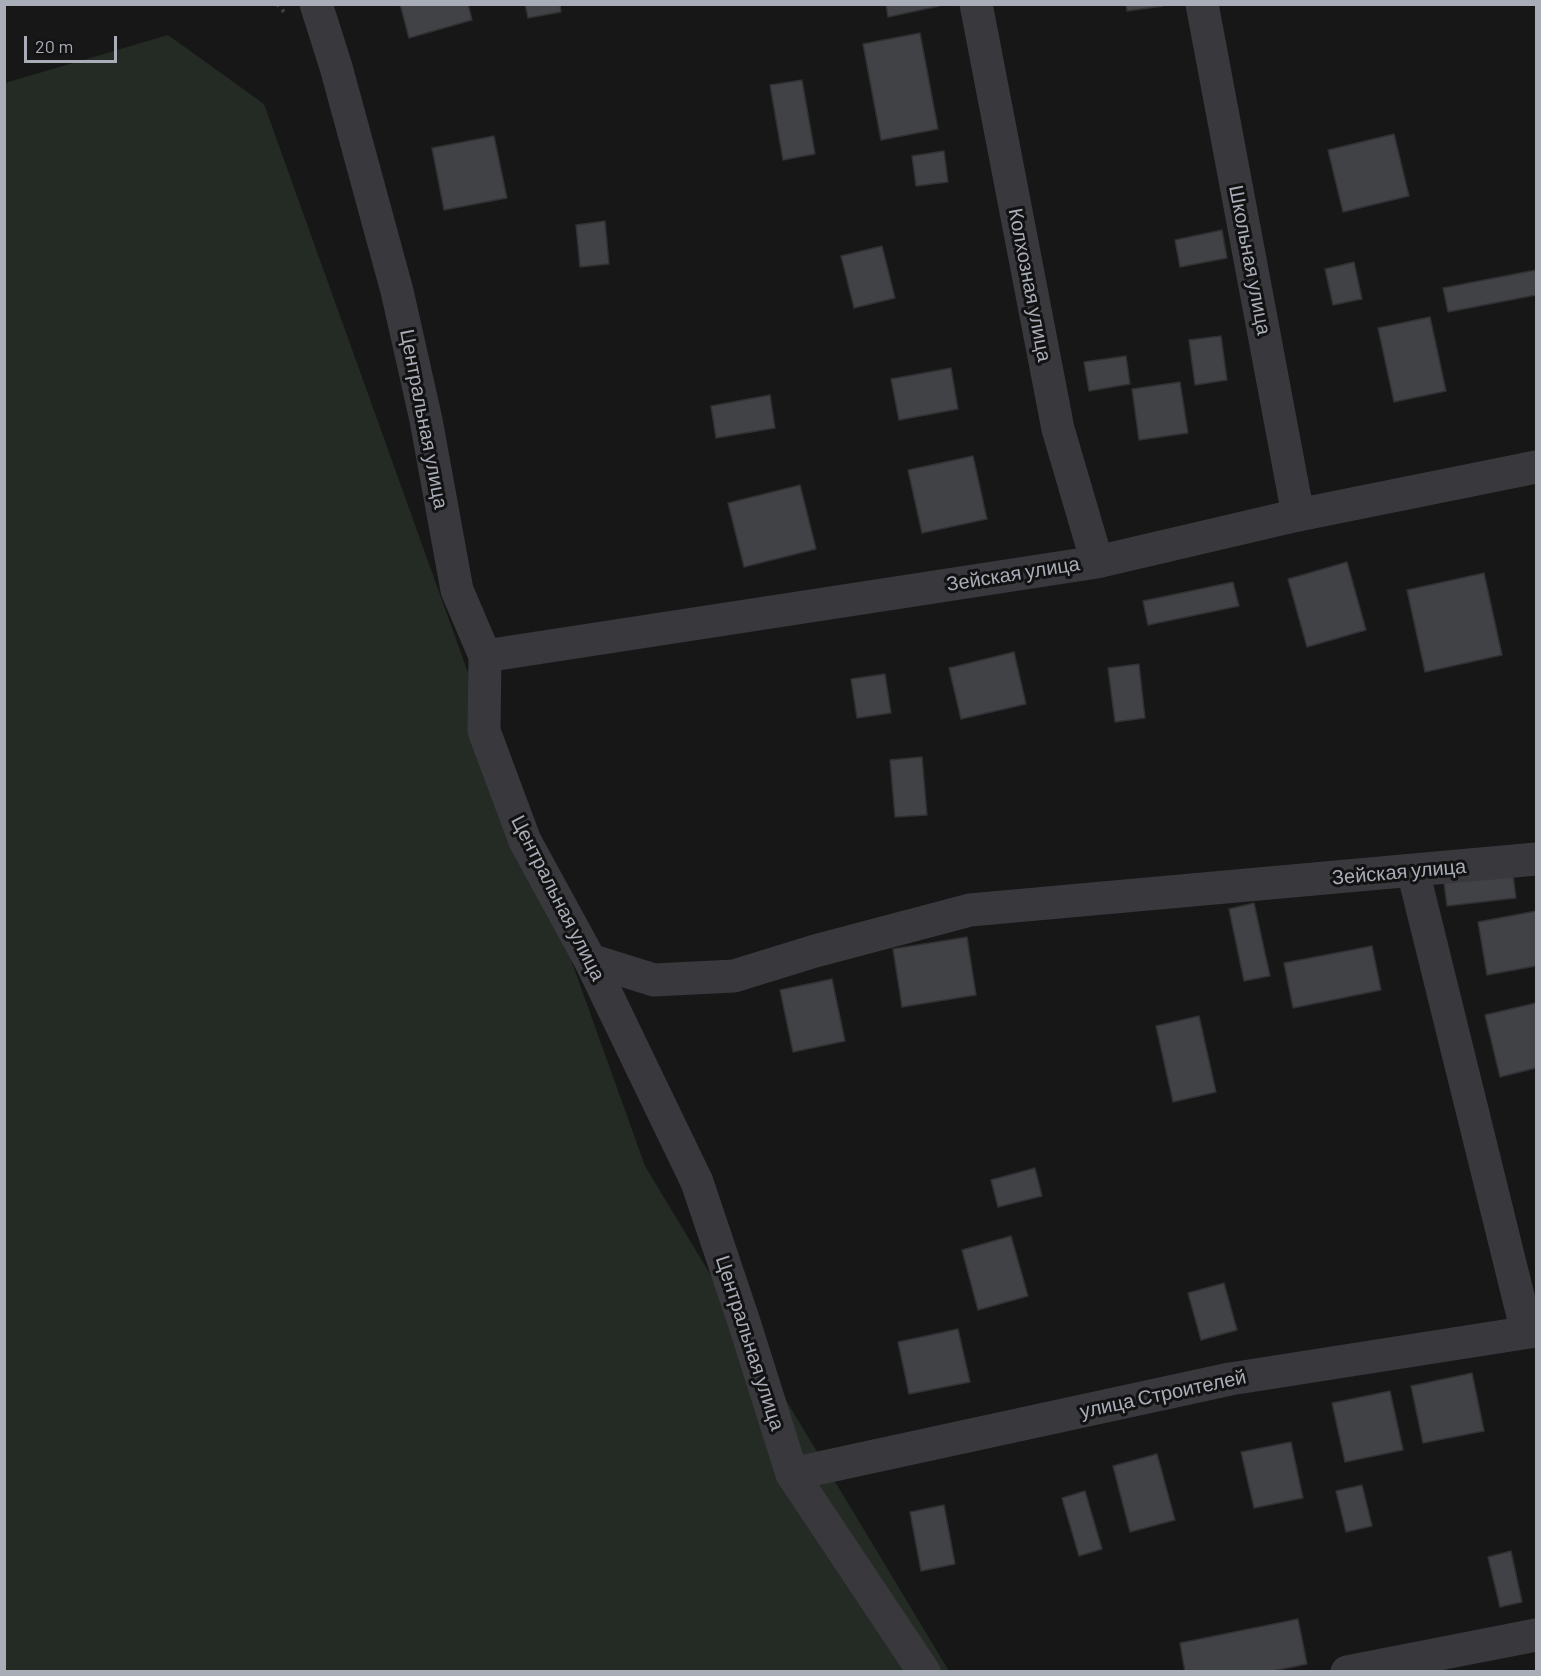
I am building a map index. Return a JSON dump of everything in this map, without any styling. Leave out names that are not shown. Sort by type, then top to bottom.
[{"type":"street","name":"Центральная улица","points":[[316,4],[336,67],[397,291],[426,420],[457,590],[485,656],[484,731],[525,841],[590,960],[697,1182],[792,1474],[924,1671]]},
{"type":"street","name":"Колхозная улица","points":[[976,4],[1058,429],[1097,562]]},
{"type":"street","name":"Школьная улица","points":[[1202,4],[1299,515]]},
{"type":"street","name":"Зейская улица","points":[[485,656],[1097,562],[1299,515],[1536,467]]},
{"type":"street","name":"Зейская улица","points":[[590,960],[654,980],[734,976],[815,951],[970,910],[1536,859]]},
{"type":"street","points":[[1413,871],[1532,1332]]},
{"type":"street","name":"улица Строителей","points":[[792,1474],[1230,1379],[1532,1332]]},
{"type":"street","points":[[1347,1671],[1536,1635]]},
{"type":"shaded area","points":[[168,35],[264,104],[645,1166],[949,1671],[5,1672],[5,83]]},
{"type":"building","points":[[400,4],[468,4],[472,20],[409,38]]},
{"type":"building","points":[[525,4],[560,4],[561,12],[528,18]]},
{"type":"building","points":[[886,4],[938,4],[939,6],[888,17]]},
{"type":"building","points":[[1126,4],[1162,4],[1163,6],[1127,11]]},
{"type":"building","points":[[920,33],[938,129],[881,140],[863,44]]},
{"type":"building","points":[[802,80],[815,154],[783,160],[770,85]]},
{"type":"building","points":[[1394,134],[1409,196],[1343,212],[1328,150]]},
{"type":"building","points":[[494,136],[507,198],[444,210],[432,148]]},
{"type":"building","points":[[944,151],[948,182],[916,186],[912,156]]},
{"type":"building","points":[[605,221],[609,264],[580,267],[576,225]]},
{"type":"building","points":[[1222,230],[1227,258],[1180,267],[1175,240]]},
{"type":"building","points":[[882,246],[895,298],[854,308],[841,256]]},
{"type":"building","points":[[1354,262],[1362,299],[1333,305],[1325,269]]},
{"type":"building","points":[[1536,270],[1536,295],[1448,312],[1443,288]]},
{"type":"building","points":[[1430,317],[1446,391],[1394,402],[1378,328]]},
{"type":"building","points":[[1221,336],[1227,380],[1195,385],[1189,340]]},
{"type":"building","points":[[1126,356],[1130,384],[1089,391],[1084,362]]},
{"type":"building","points":[[951,368],[958,409],[899,420],[891,379]]},
{"type":"building","points":[[1180,382],[1188,433],[1139,440],[1132,389]]},
{"type":"building","points":[[770,395],[775,428],[716,438],[711,406]]},
{"type":"building","points":[[973,456],[987,519],[922,533],[908,470]]},
{"type":"building","points":[[800,485],[816,549],[744,567],[728,503]]},
{"type":"building","points":[[1347,562],[1366,630],[1307,647],[1288,579]]},
{"type":"building","points":[[1484,573],[1502,655],[1425,672],[1407,590]]},
{"type":"building","points":[[1233,582],[1239,606],[1148,625],[1143,601]]},
{"type":"building","points":[[1014,652],[1026,704],[961,719],[949,668]]},
{"type":"building","points":[[1139,664],[1145,718],[1115,722],[1108,668]]},
{"type":"building","points":[[885,674],[891,713],[857,718],[851,679]]},
{"type":"building","points":[[922,757],[927,815],[895,817],[890,760]]},
{"type":"building","points":[[1513,875],[1516,898],[1447,906],[1444,883]]},
{"type":"building","points":[[1254,903],[1270,976],[1244,981],[1229,909]]},
{"type":"building","points":[[1536,911],[1536,966],[1487,975],[1478,922]]},
{"type":"building","points":[[967,937],[976,995],[902,1007],[893,949]]},
{"type":"building","points":[[1372,946],[1381,990],[1293,1008],[1284,963]]},
{"type":"building","points":[[832,979],[845,1041],[793,1052],[780,990]]},
{"type":"building","points":[[1536,1003],[1536,1068],[1500,1077],[1485,1015]]},
{"type":"building","points":[[1199,1016],[1216,1092],[1173,1102],[1156,1026]]},
{"type":"building","points":[[1035,1168],[1042,1196],[998,1207],[991,1180]]},
{"type":"building","points":[[1011,1236],[1028,1296],[978,1310],[962,1250]]},
{"type":"building","points":[[1224,1283],[1237,1330],[1201,1340],[1188,1293]]},
{"type":"building","points":[[958,1329],[970,1382],[909,1394],[898,1342]]},
{"type":"building","points":[[1472,1373],[1484,1431],[1423,1443],[1411,1386]]},
{"type":"building","points":[[1390,1391],[1403,1450],[1345,1462],[1332,1403]]},
{"type":"building","points":[[1291,1442],[1303,1498],[1254,1508],[1241,1452]]},
{"type":"building","points":[[1157,1454],[1175,1520],[1130,1532],[1113,1466]]},
{"type":"building","points":[[1362,1485],[1372,1526],[1346,1532],[1336,1491]]},
{"type":"building","points":[[1085,1491],[1102,1549],[1079,1556],[1062,1498]]},
{"type":"building","points":[[944,1505],[955,1564],[921,1571],[910,1512]]},
{"type":"building","points":[[1511,1551],[1522,1602],[1500,1607],[1488,1557]]},
{"type":"building","points":[[1298,1619],[1307,1664],[1268,1672],[1185,1672],[1180,1643]]}]
